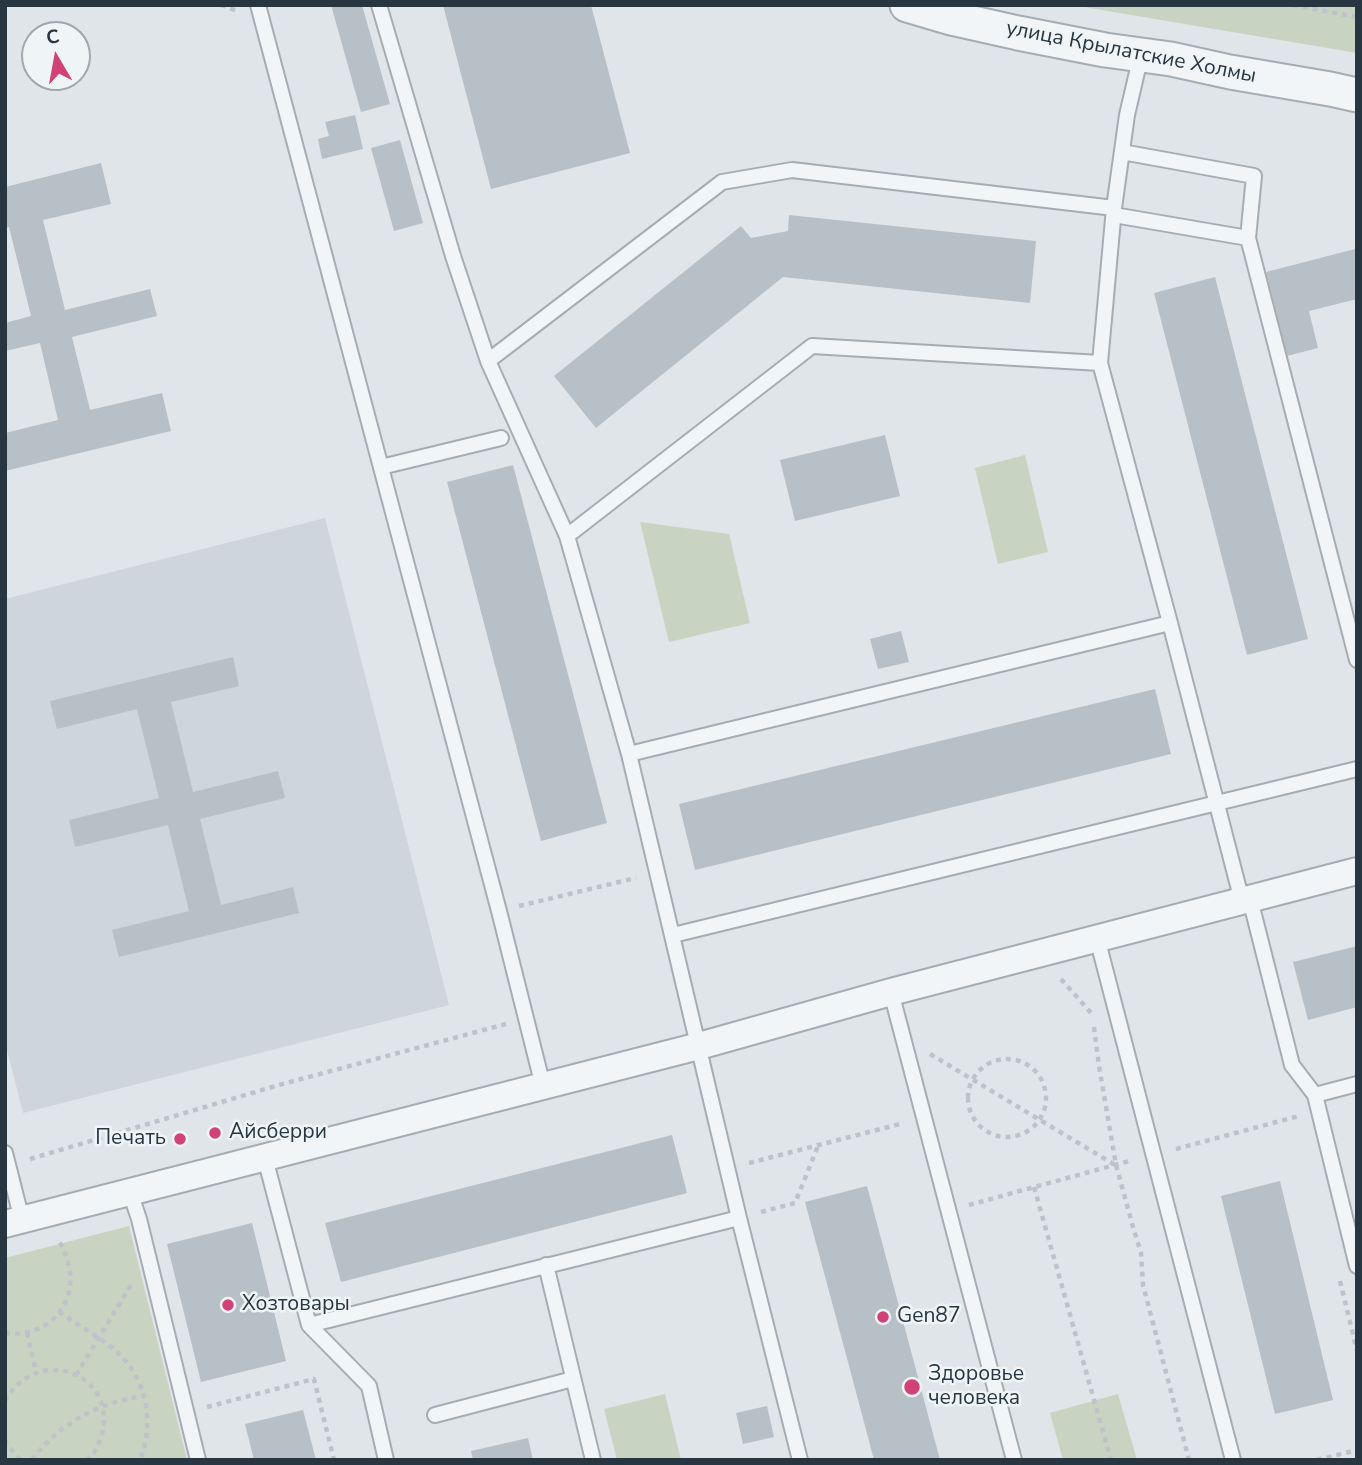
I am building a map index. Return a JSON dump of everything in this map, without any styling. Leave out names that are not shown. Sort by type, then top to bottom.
[{"type":"street","name":"улица Крылатские Холмы","points":[[907,5],[1018,33],[1357,95]]},
{"type":"street","points":[[14,1222],[699,1046],[891,992],[1357,871]]},
{"type":"lane","points":[[258,5],[543,1086]]},
{"type":"lane","points":[[379,5],[453,256],[488,361],[567,536],[629,754],[739,1218],[800,1460]]},
{"type":"lane","points":[[1141,55],[1127,115],[1114,211],[1100,363],[1216,804],[1292,1065],[1315,1095],[1357,1266]]},
{"type":"lane","points":[[1122,152],[1254,176],[1248,238],[1357,660]]},
{"type":"lane","points":[[488,361],[722,182],[792,170],[1114,211],[1248,238]]},
{"type":"lane","points":[[567,536],[811,346],[1100,363]]},
{"type":"lane","points":[[381,467],[501,438]]},
{"type":"lane","points":[[629,754],[1170,623]]},
{"type":"lane","points":[[673,935],[1357,769]]},
{"type":"lane","points":[[1097,939],[1233,1460]]},
{"type":"lane","points":[[891,992],[1014,1460]]},
{"type":"lane","points":[[1315,1095],[1357,1084]]},
{"type":"lane","points":[[265,1158],[309,1325],[369,1386],[386,1460]]},
{"type":"lane","points":[[7,1159],[14,1222]]},
{"type":"lane","points":[[131,1192],[198,1460]]},
{"type":"lane","points":[[309,1325],[739,1218]]},
{"type":"lane","points":[[546,1265],[593,1460]]},
{"type":"lane","points":[[435,1415],[573,1379]]},
{"type":"path","points":[[1293,5],[1357,17]]},
{"type":"path","points":[[499,911],[657,873]]},
{"type":"path","points":[[1061,979],[1093,1014],[1116,1165],[1141,1253],[1143,1284],[1189,1460]]},
{"type":"path","points":[[7,1159],[526,1019]]},
{"type":"path","points":[[904,1039],[1116,1165]]},
{"type":"path","points":[[997,1059],[1012,1059],[1027,1064],[1039,1074],[1045,1088],[1046,1104],[1040,1119],[1028,1131],[1012,1137],[995,1135],[980,1127],[970,1112],[967,1095],[972,1079],[983,1067],[997,1059]]},
{"type":"path","points":[[1154,1155],[1299,1116]]},
{"type":"path","points":[[728,1168],[924,1118]]},
{"type":"path","points":[[754,1213],[794,1203],[818,1145]]},
{"type":"path","points":[[948,1210],[1116,1165]]},
{"type":"path","points":[[1034,1187],[1111,1460]]},
{"type":"path","points":[[5,1333],[27,1333],[39,1329],[59,1312],[66,1301],[71,1289],[72,1275],[70,1262],[58,1239]]},
{"type":"path","points":[[76,1375],[148,1257]]},
{"type":"path","points":[[59,1312],[122,1357],[132,1369],[144,1396],[148,1414],[147,1433],[139,1460]]},
{"type":"path","points":[[27,1333],[36,1372]]},
{"type":"path","points":[[5,1401],[12,1389],[36,1372],[63,1370],[87,1382],[103,1406],[104,1418],[99,1444],[90,1459]]},
{"type":"path","points":[[186,1412],[314,1379],[334,1460]]},
{"type":"path","points":[[32,1460],[45,1444],[78,1418],[103,1406],[144,1396]]},
{"type":"path","points":[[5,1440],[20,1460]]},
{"type":"path","points":[[1317,1460],[1357,1450]]},
{"type":"shaded area","points":[[325,518],[449,1005],[23,1113],[5,1042],[5,599]]},
{"type":"green space","points":[[1072,5],[1357,5],[1357,53]]},
{"type":"green space","points":[[1025,455],[1048,552],[998,564],[975,468]]},
{"type":"green space","points":[[640,522],[729,534],[750,623],[669,642]]},
{"type":"green space","points":[[129,1226],[187,1460],[5,1460],[5,1258]]},
{"type":"green space","points":[[665,1394],[681,1460],[617,1460],[604,1409]]},
{"type":"green space","points":[[1118,1394],[1137,1460],[1063,1460],[1050,1413]]},
{"type":"building","points":[[331,5],[362,5],[390,104],[361,112]]},
{"type":"building","points":[[443,5],[591,5],[630,153],[491,189]]},
{"type":"building","points":[[355,115],[363,149],[322,159],[318,139],[329,136],[325,122]]},
{"type":"building","points":[[400,140],[423,223],[394,231],[371,148]]},
{"type":"building","points":[[101,163],[111,204],[43,220],[65,310],[150,289],[157,316],[72,337],[90,410],[162,393],[171,431],[5,471],[5,433],[58,420],[40,343],[5,351],[5,323],[31,316],[9,227],[5,228],[5,187]]},
{"type":"building","points":[[789,215],[1036,241],[1030,303],[783,277],[596,428],[554,376],[741,226],[751,238],[788,231]]},
{"type":"building","points":[[1355,249],[1357,299],[1309,311],[1318,348],[1287,356],[1266,272]]},
{"type":"building","points":[[1215,277],[1308,639],[1247,655],[1154,293]]},
{"type":"building","points":[[885,435],[900,496],[795,521],[780,460]]},
{"type":"building","points":[[513,465],[607,823],[541,841],[447,482]]},
{"type":"building","points":[[901,631],[909,662],[878,669],[870,639]]},
{"type":"building","points":[[233,657],[239,686],[171,702],[193,792],[278,771],[285,798],[200,819],[221,905],[293,887],[299,913],[119,957],[112,930],[189,911],[168,825],[75,847],[69,820],[159,798],[137,709],[57,729],[50,701]]},
{"type":"building","points":[[1155,689],[1171,754],[695,870],[679,804]]},
{"type":"building","points":[[1357,946],[1357,1007],[1308,1020],[1293,962]]},
{"type":"building","points":[[672,1135],[687,1193],[341,1282],[325,1223]]},
{"type":"building","points":[[1280,1181],[1333,1400],[1275,1414],[1221,1196]]},
{"type":"building","points":[[867,1186],[940,1460],[874,1460],[805,1202]]},
{"type":"building","points":[[252,1223],[286,1361],[201,1382],[167,1244]]},
{"type":"building","points":[[767,1406],[774,1437],[743,1444],[736,1413]]},
{"type":"building","points":[[303,1410],[316,1460],[254,1460],[245,1424]]},
{"type":"building","points":[[528,1438],[533,1460],[473,1460],[471,1451]]},
{"type":"place","name":"Айсберри","points":[[215,1133]]},
{"type":"place","name":"Печать","points":[[180,1139]]},
{"type":"place","name":"Хозтовары","points":[[228,1305]]},
{"type":"place","name":"Gen87","points":[[883,1317]]},
{"type":"place","name":"Здоровье человека","points":[[912,1387]]}]
